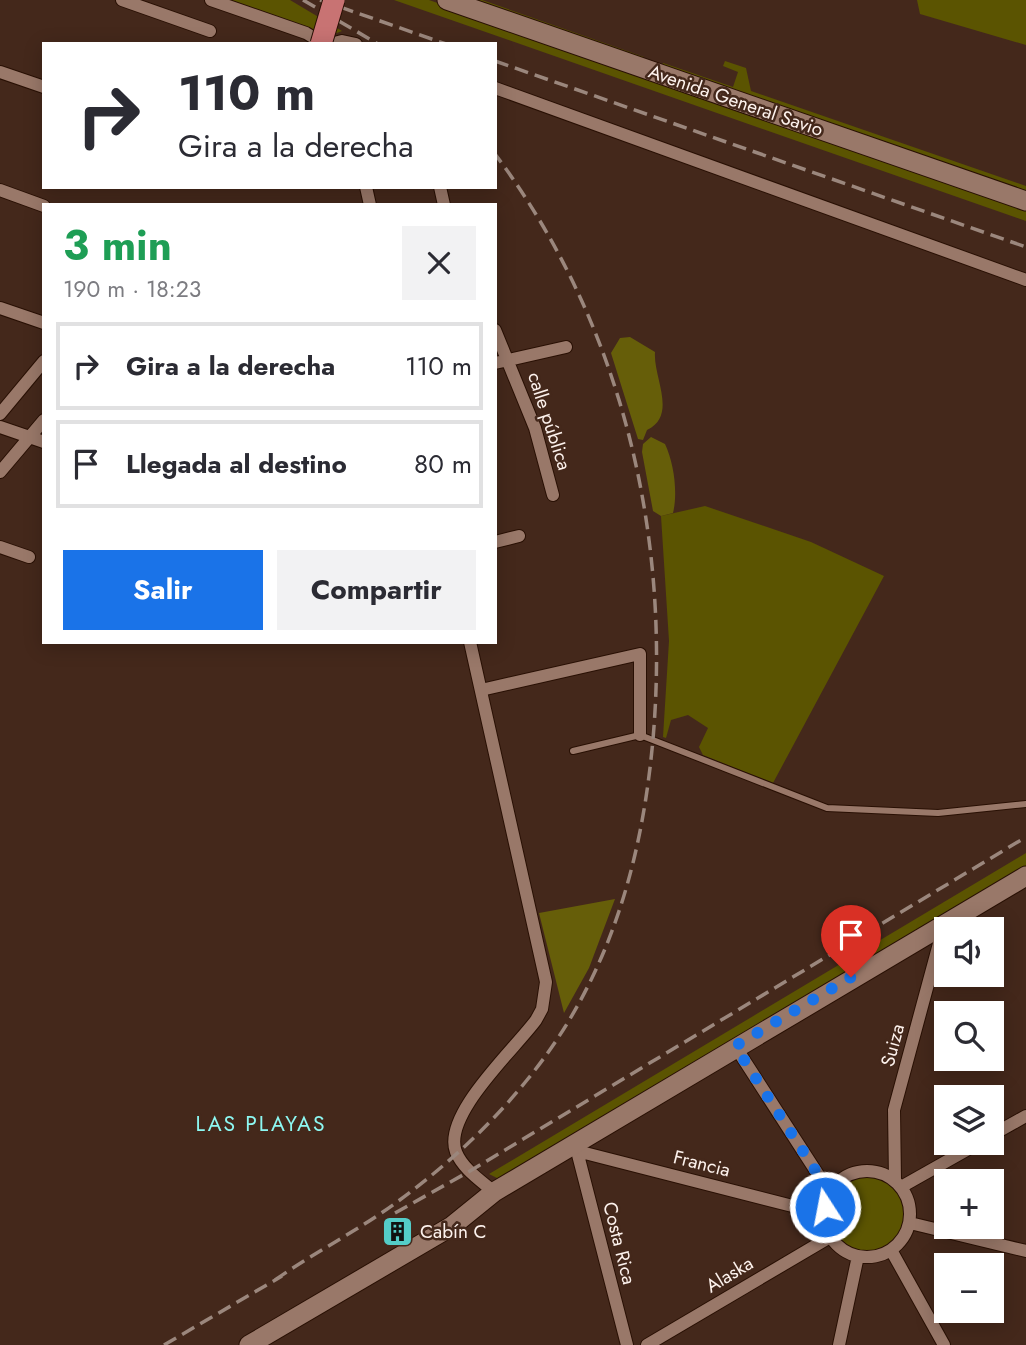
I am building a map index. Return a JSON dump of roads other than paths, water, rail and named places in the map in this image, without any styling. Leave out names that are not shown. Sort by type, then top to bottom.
[{"type":"main road","points":[[330,42],[334,0]]},
{"type":"main road","name":"Avenida General Savio","points":[[447,0],[1026,201]]},
{"type":"main road","points":[[953,917],[1026,876]]},
{"type":"main road","points":[[249,1345],[452,1226],[494,1192],[575,1148],[735,1046],[934,928]]},
{"type":"street","points":[[122,0],[210,31]]},
{"type":"street","points":[[211,0],[328,42]]},
{"type":"street","points":[[0,72],[42,87]]},
{"type":"street","points":[[497,89],[1026,280]]},
{"type":"street","points":[[0,190],[42,205]]},
{"type":"street","points":[[0,308],[42,322]]},
{"type":"street","name":"calle pública","points":[[497,334],[540,442],[553,495]]},
{"type":"street","name":"calle pública","points":[[497,363],[566,347]]},
{"type":"street","points":[[0,414],[42,363]]},
{"type":"street","points":[[0,472],[42,422]]},
{"type":"street","points":[[0,427],[42,441]]},
{"type":"street","points":[[497,541],[519,536]]},
{"type":"street","points":[[0,547],[29,557]]},
{"type":"street","points":[[470,644],[546,982],[542,1009],[536,1020],[466,1106],[455,1126],[454,1142],[457,1154],[470,1171],[494,1192]]},
{"type":"street","points":[[481,690],[640,654],[640,735]]},
{"type":"street","name":"Suiza","points":[[898,1184],[894,1110],[934,960]]},
{"type":"street","points":[[735,1046],[830,1193]]},
{"type":"street","points":[[1004,1128],[1026,1116]]},
{"type":"street","name":"Francia","points":[[575,1148],[824,1214]]},
{"type":"street","name":"Costa Rica","points":[[575,1148],[627,1345]]},
{"type":"street","points":[[898,1184],[955,1155]]},
{"type":"street","points":[[859,1172],[881,1173],[898,1184],[910,1204],[910,1223],[903,1238],[891,1250],[875,1257],[858,1256],[842,1249],[830,1237],[824,1214],[830,1193],[839,1182],[859,1172]]},
{"type":"street","points":[[910,1223],[1026,1251]]},
{"type":"street","name":"Alaska","points":[[647,1345],[830,1237]]},
{"type":"street","points":[[891,1250],[944,1345]]},
{"type":"street","points":[[839,1345],[858,1256]]},
{"type":"lane","points":[[573,751],[640,735],[821,807],[937,813],[1026,804]]},
{"type":"railway","points":[[303,0],[375,42]]},
{"type":"railway","points":[[320,0],[440,42]]},
{"type":"railway","points":[[497,62],[1026,247]]},
{"type":"railway","points":[[275,1280],[415,1189],[482,1130],[527,1080],[555,1042],[600,962],[630,876],[640,831],[653,739],[657,661],[654,584],[644,507],[628,432],[605,358],[575,287],[539,219],[497,157]]},
{"type":"railway","points":[[395,1213],[470,1171],[1026,837]]},
{"type":"railway","points":[[164,1345],[282,1276]]},
{"type":"place","name":"Cabín C","points":[[397,1231]]},
{"type":"district","name":"LAS PLAYAS","points":[[261,1124]]}]
